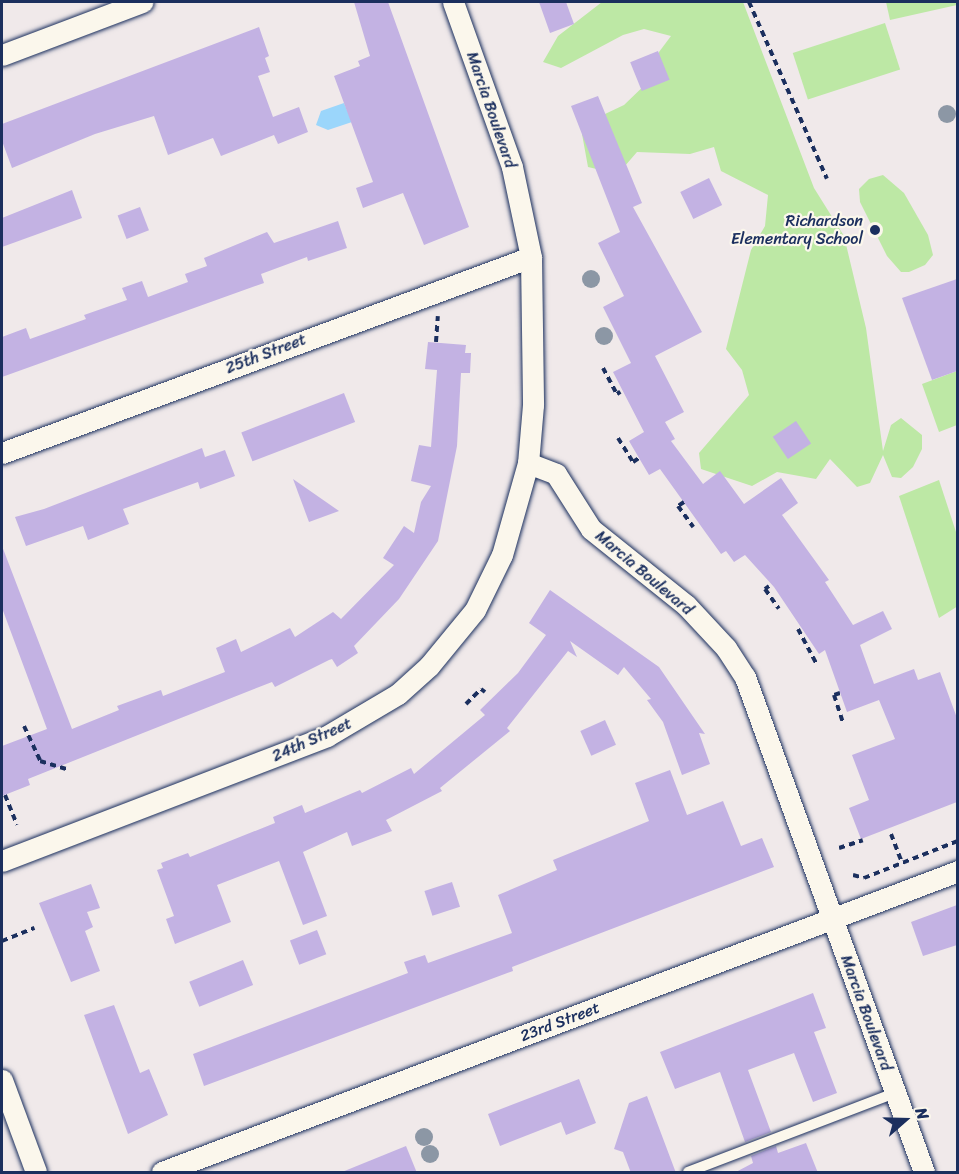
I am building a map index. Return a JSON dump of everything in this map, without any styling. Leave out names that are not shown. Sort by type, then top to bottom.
[{"type":"street","points":[[2,55],[142,2]]},
{"type":"street","name":"Marcia Boulevard","points":[[453,2],[512,166],[531,257],[533,405],[528,463],[555,474],[591,529],[679,599],[739,668],[773,747],[832,920],[924,1173]]},
{"type":"street","name":"25th Street","points":[[2,453],[531,257]]},
{"type":"street","name":"24th Street","points":[[2,861],[327,736],[399,693],[429,666],[475,610],[502,555],[528,463]]},
{"type":"street","name":"23rd Street","points":[[162,1173],[957,871]]},
{"type":"street","points":[[2,1080],[36,1173]]},
{"type":"lane","points":[[688,1173],[895,1093]]},
{"type":"path","points":[[749,2],[827,179]]},
{"type":"path","points":[[436,342],[438,316]]},
{"type":"path","points":[[603,368],[617,394],[620,392]]},
{"type":"path","points":[[618,438],[633,462],[639,458]]},
{"type":"path","points":[[684,502],[678,506],[693,527]]},
{"type":"path","points":[[769,586],[765,589],[779,609]]},
{"type":"path","points":[[798,629],[817,664]]},
{"type":"path","points":[[466,704],[481,689],[485,692]]},
{"type":"path","points":[[840,693],[834,695],[843,722]]},
{"type":"path","points":[[24,726],[40,761],[69,770]]},
{"type":"path","points":[[5,795],[17,825]]},
{"type":"path","points":[[891,834],[902,863]]},
{"type":"path","points":[[839,848],[863,840]]},
{"type":"path","points":[[853,875],[864,878],[957,842]]},
{"type":"path","points":[[2,940],[35,928]]},
{"type":"green space","points":[[602,2],[743,2],[814,188],[844,236],[866,328],[883,451],[891,425],[901,418],[922,435],[922,449],[913,467],[901,478],[892,477],[883,455],[870,483],[857,487],[830,459],[816,479],[777,472],[752,486],[701,469],[699,453],[749,395],[742,370],[726,349],[751,250],[765,226],[768,195],[721,171],[714,147],[690,154],[637,152],[618,174],[588,167],[582,134],[605,114],[624,105],[651,79],[659,52],[671,36],[644,29],[623,35],[561,68],[543,62],[558,36]]},
{"type":"green space","points":[[886,2],[957,2],[957,5],[890,20]]},
{"type":"green space","points":[[885,23],[900,70],[808,100],[793,53]]},
{"type":"green space","points":[[883,175],[904,193],[928,235],[933,255],[925,265],[909,272],[901,272],[887,256],[860,202],[859,189],[869,179]]},
{"type":"green space","points":[[957,371],[957,425],[939,432],[922,384]]},
{"type":"green space","points":[[939,480],[957,535],[958,606],[939,618],[899,496]]},
{"type":"water","points":[[344,103],[352,122],[328,130],[316,125],[321,111]]},
{"type":"building","points":[[354,2],[388,2],[469,227],[424,245],[403,193],[363,208],[356,188],[373,182],[334,76],[360,66],[358,61],[370,56]]},
{"type":"building","points":[[539,2],[566,2],[574,24],[550,33]]},
{"type":"building","points":[[259,27],[269,56],[265,58],[270,72],[258,76],[273,117],[299,107],[308,132],[278,144],[274,135],[221,156],[213,138],[168,155],[154,116],[95,134],[12,168],[2,141],[2,124]]},
{"type":"building","points":[[658,51],[670,80],[642,91],[630,62]]},
{"type":"building","points":[[598,96],[642,203],[633,207],[702,332],[655,356],[684,412],[665,422],[675,439],[671,441],[703,484],[720,471],[744,504],[781,478],[798,503],[782,515],[829,580],[825,582],[853,625],[883,611],[892,629],[860,645],[874,684],[914,669],[918,680],[940,672],[957,718],[957,802],[861,839],[849,808],[869,800],[852,755],[895,739],[879,700],[847,712],[825,650],[819,654],[774,587],[745,555],[734,562],[726,551],[721,554],[660,469],[649,475],[629,441],[644,432],[613,372],[631,363],[603,307],[624,296],[598,243],[620,232],[571,106]]},
{"type":"building","points":[[709,178],[722,205],[693,219],[680,192]]},
{"type":"building","points":[[72,190],[82,218],[2,247],[2,218]]},
{"type":"building","points":[[140,207],[149,230],[127,239],[118,216]]},
{"type":"building","points":[[338,221],[347,248],[308,261],[307,257],[261,274],[264,283],[2,377],[2,337],[26,328],[30,339],[86,319],[84,315],[127,300],[122,288],[142,281],[148,297],[188,282],[185,274],[207,266],[204,258],[267,232],[274,243]]},
{"type":"building","points":[[957,279],[957,371],[932,380],[902,298]]},
{"type":"building","points":[[428,342],[466,345],[465,353],[471,353],[470,373],[461,373],[457,446],[438,541],[399,599],[354,646],[358,653],[337,667],[332,659],[329,660],[275,687],[272,682],[28,779],[30,785],[2,796],[2,746],[47,729],[2,608],[2,546],[72,729],[119,710],[117,706],[161,690],[163,696],[225,672],[216,648],[236,639],[241,652],[290,628],[295,637],[333,612],[341,619],[394,565],[383,558],[404,526],[414,533],[421,502],[431,486],[411,481],[419,445],[431,447],[437,370],[425,369]]},
{"type":"building","points":[[344,393],[355,422],[252,461],[241,432]]},
{"type":"building","points":[[796,421],[811,443],[788,459],[773,437]]},
{"type":"building","points":[[202,448],[205,457],[225,450],[235,476],[200,489],[198,482],[123,509],[129,524],[88,540],[83,526],[26,546],[15,517],[44,509]]},
{"type":"building","points":[[293,479],[339,511],[309,522]]},
{"type":"building","points":[[550,590],[659,667],[705,734],[699,733],[710,764],[682,775],[663,722],[647,700],[651,699],[624,667],[618,675],[570,641],[577,657],[568,651],[507,728],[510,731],[440,788],[442,791],[386,820],[392,831],[352,846],[347,832],[303,852],[327,916],[303,925],[279,861],[217,885],[231,922],[175,944],[166,919],[174,916],[157,870],[163,868],[161,863],[188,853],[190,857],[275,823],[273,817],[302,805],[305,813],[360,790],[362,793],[411,768],[414,774],[485,715],[480,710],[518,673],[546,635],[529,623]]},
{"type":"building","points":[[605,720],[616,745],[591,756],[580,731]]},
{"type":"building","points":[[670,770],[687,815],[723,801],[741,846],[762,838],[774,867],[512,967],[513,971],[204,1086],[193,1054],[408,973],[404,962],[425,955],[428,963],[512,933],[498,895],[557,870],[553,860],[649,821],[635,783]]},
{"type":"building","points":[[452,882],[460,907],[432,916],[424,891]]},
{"type":"building","points":[[91,884],[100,908],[87,912],[93,927],[85,931],[100,971],[71,982],[39,903]]},
{"type":"building","points":[[957,905],[957,945],[923,956],[911,922]]},
{"type":"building","points":[[317,930],[326,954],[299,965],[290,940]]},
{"type":"building","points":[[243,960],[253,985],[199,1007],[189,982]]},
{"type":"building","points":[[813,993],[826,1028],[814,1032],[837,1093],[813,1102],[794,1053],[748,1070],[771,1132],[745,1142],[720,1072],[675,1089],[660,1052]]},
{"type":"building","points":[[114,1005],[140,1073],[149,1069],[168,1115],[128,1134],[84,1015]]},
{"type":"building","points":[[579,1079],[596,1123],[566,1135],[561,1122],[500,1146],[488,1114]]},
{"type":"building","points":[[647,1096],[676,1173],[631,1173],[623,1152],[614,1149],[629,1103]]},
{"type":"building","points":[[806,1143],[818,1173],[734,1173],[753,1163],[751,1156],[776,1146],[778,1153]]},
{"type":"building","points":[[406,1146],[417,1173],[342,1172]]},
{"type":"place","name":"Richardson Elementary School","points":[[875,230]]}]
